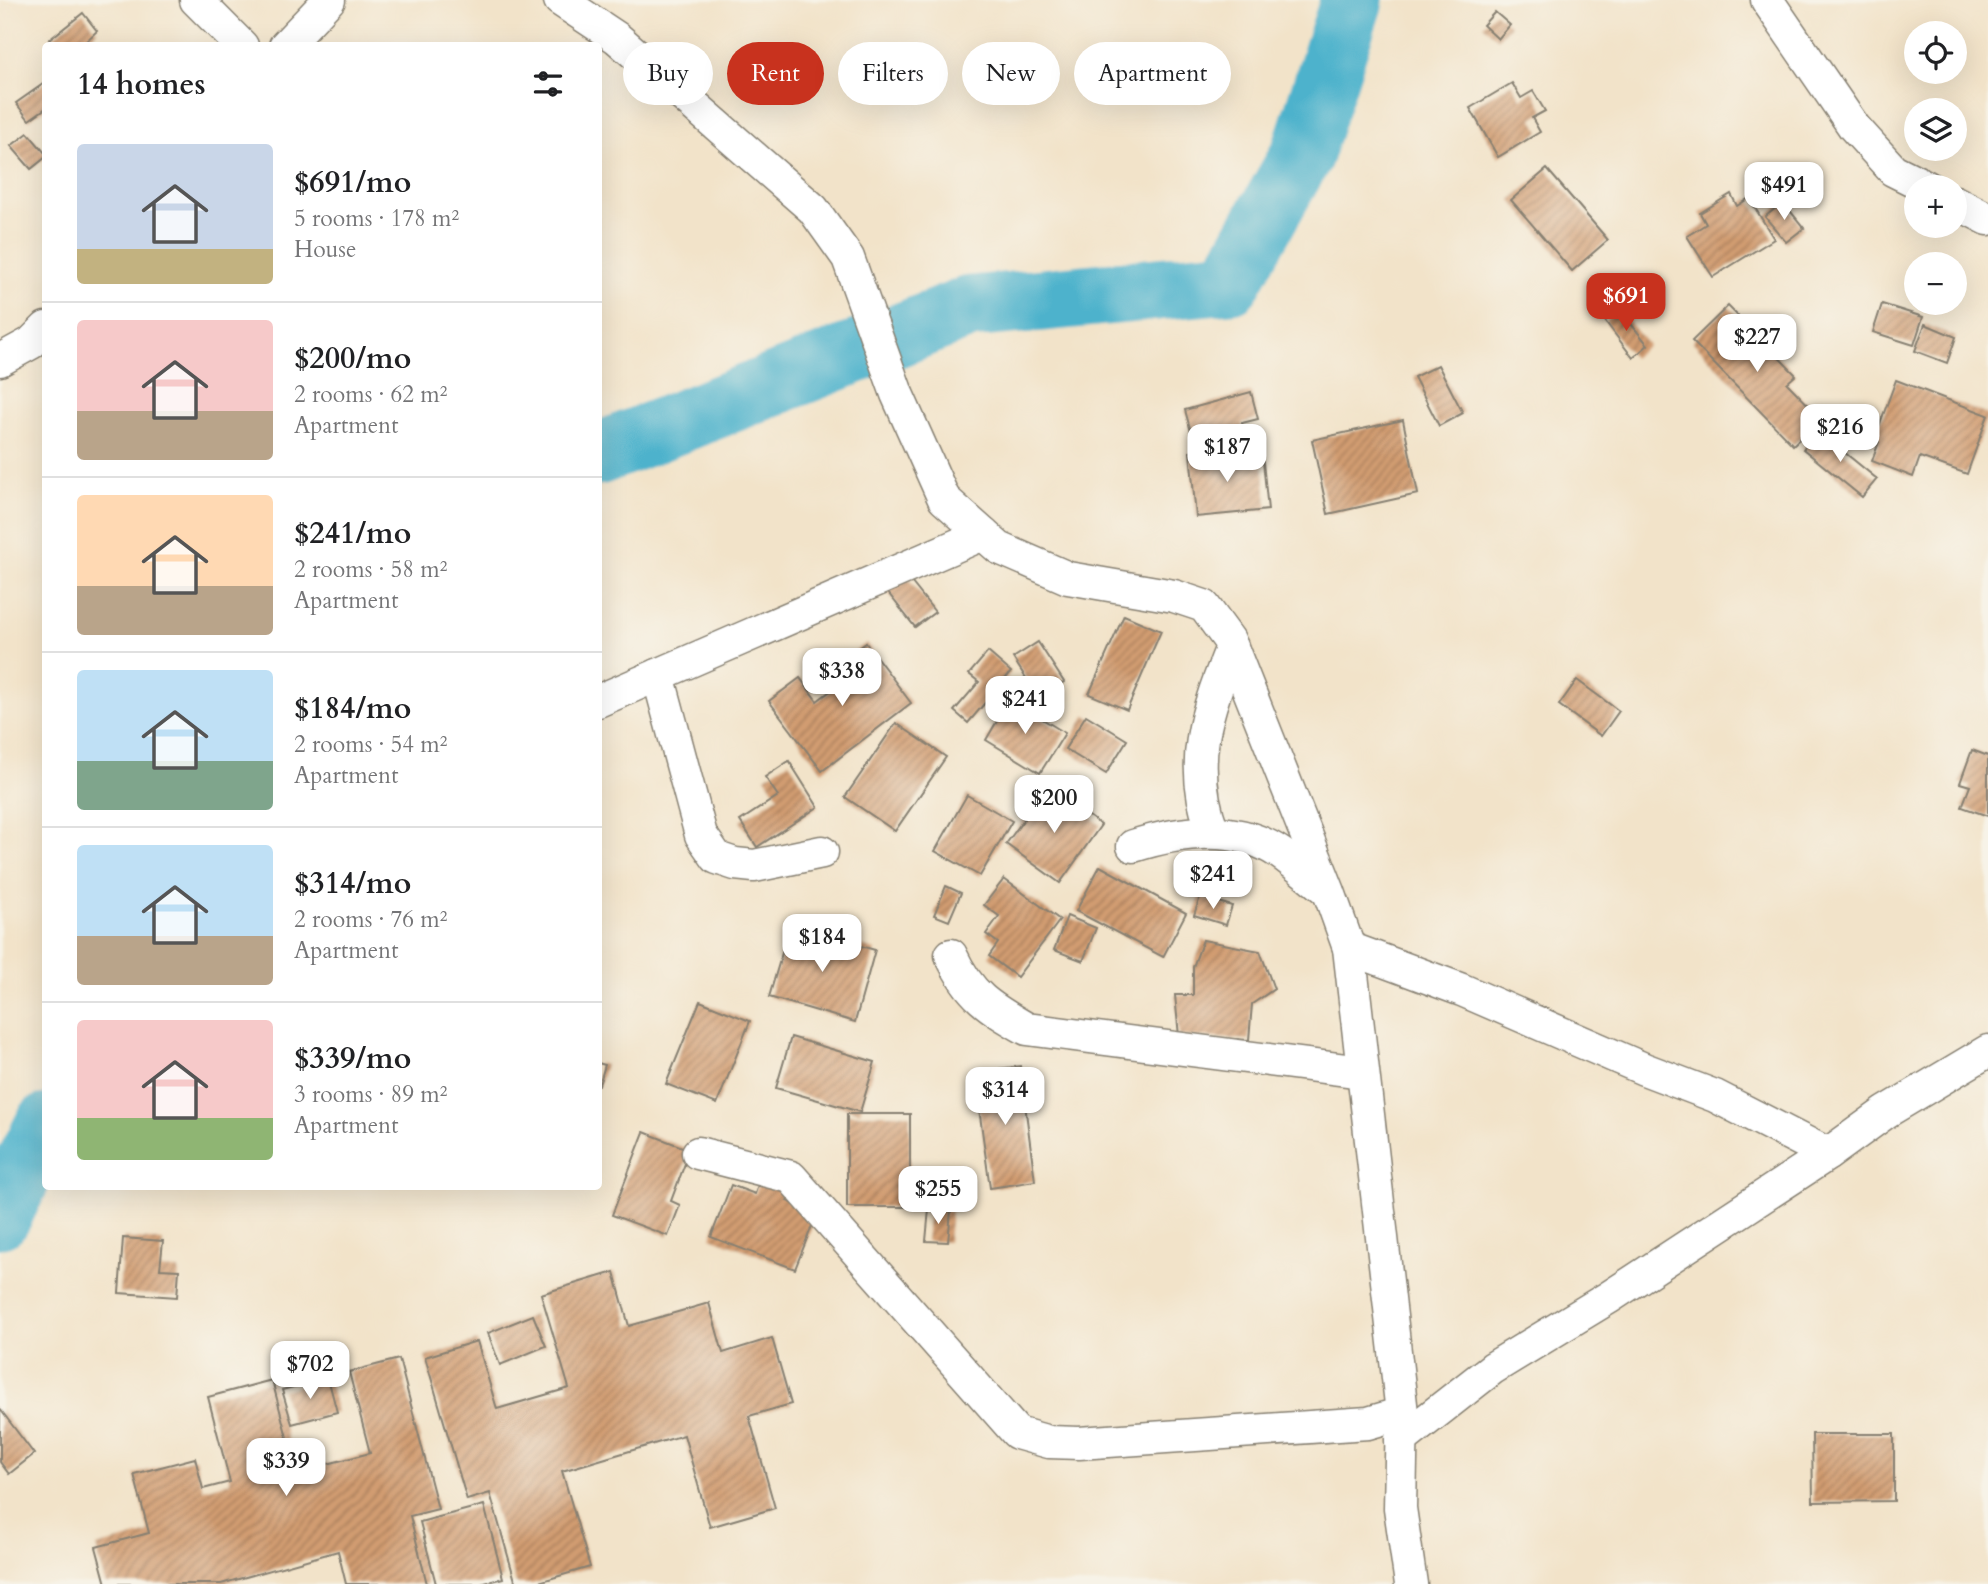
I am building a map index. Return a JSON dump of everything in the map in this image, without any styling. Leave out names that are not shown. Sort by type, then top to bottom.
[{"type":"street","points":[[197,0],[238,42]]},
{"type":"street","points":[[289,42],[329,0]]},
{"type":"street","points":[[560,0],[617,38],[813,209],[848,258],[897,394],[944,499],[999,548],[1068,578],[1174,596],[1204,606],[1232,647],[1349,948],[1401,1427],[1400,1508],[1411,1584]]},
{"type":"street","points":[[1767,0],[1854,127],[1893,170],[1904,176]]},
{"type":"street","points":[[1967,208],[1988,219]]},
{"type":"street","points":[[0,360],[31,343],[42,332]]},
{"type":"street","points":[[602,699],[983,534]]},
{"type":"street","points":[[1213,832],[1200,788],[1201,737],[1213,692],[1232,647]]},
{"type":"street","points":[[658,675],[701,835],[717,858],[754,866],[822,852]]},
{"type":"street","points":[[1133,846],[1163,836],[1213,832],[1253,840],[1278,852],[1329,892]]},
{"type":"street","points":[[1349,948],[1462,990],[1644,1069],[1715,1096],[1828,1154]]},
{"type":"street","points":[[951,955],[962,979],[987,1005],[1027,1029],[1362,1072]]},
{"type":"street","points":[[698,1153],[791,1177],[1017,1433],[1049,1442],[1079,1443],[1367,1423],[1401,1427],[1608,1298],[1828,1154],[1886,1112],[1988,1051]]},
{"type":"building","points":[[1495,12],[1510,25],[1498,39],[1483,25]]},
{"type":"building","points":[[83,13],[97,31],[85,42],[49,40]]},
{"type":"building","points":[[1512,83],[1521,98],[1533,91],[1545,111],[1532,118],[1540,132],[1498,157],[1470,108]]},
{"type":"building","points":[[42,85],[42,111],[29,120],[16,103]]},
{"type":"building","points":[[28,133],[42,149],[42,160],[31,169],[11,146]]},
{"type":"building","points":[[1547,169],[1608,240],[1572,271],[1511,200]]},
{"type":"building","points":[[1731,194],[1737,206],[1749,198],[1774,239],[1713,277],[1687,236],[1706,224],[1700,213]]},
{"type":"building","points":[[1783,202],[1804,228],[1786,242],[1765,217]]},
{"type":"building","points":[[1882,304],[1904,311],[1904,315],[1923,317],[1914,345],[1873,332]]},
{"type":"building","points":[[1728,306],[1796,375],[1787,383],[1821,418],[1793,445],[1692,341]]},
{"type":"building","points":[[1619,309],[1648,345],[1633,358],[1605,321]]},
{"type":"building","points":[[1925,324],[1956,337],[1947,363],[1915,351]]},
{"type":"building","points":[[1438,365],[1463,413],[1439,426],[1414,377]]},
{"type":"building","points":[[1896,380],[1988,415],[1967,474],[1920,457],[1913,477],[1872,461],[1879,442],[1874,440]]},
{"type":"building","points":[[1251,392],[1258,419],[1242,423],[1245,437],[1196,450],[1185,410]]},
{"type":"building","points":[[1403,420],[1418,494],[1328,514],[1312,440]]},
{"type":"building","points":[[1817,430],[1877,479],[1862,497],[1803,449]]},
{"type":"building","points":[[1237,447],[1239,465],[1263,462],[1268,510],[1196,517],[1190,452]]},
{"type":"building","points":[[904,573],[935,612],[915,627],[885,589]]},
{"type":"building","points":[[1124,615],[1161,631],[1127,710],[1089,694]]},
{"type":"building","points":[[1038,642],[1064,682],[1039,698],[1013,658]]},
{"type":"building","points":[[866,643],[911,703],[822,771],[769,701],[800,678],[817,701],[841,683],[831,669]]},
{"type":"building","points":[[988,652],[1011,672],[968,723],[954,711],[979,682],[969,674]]},
{"type":"building","points":[[1577,680],[1619,711],[1601,736],[1559,705]]},
{"type":"building","points":[[1010,699],[1065,733],[1040,773],[986,740]]},
{"type":"building","points":[[1086,715],[1127,740],[1106,774],[1065,749]]},
{"type":"building","points":[[896,723],[946,757],[895,831],[845,797]]},
{"type":"building","points":[[1972,750],[1988,756],[1988,816],[1962,807],[1970,786],[1960,783]]},
{"type":"building","points":[[789,761],[818,807],[757,847],[740,821],[778,796],[765,777]]},
{"type":"building","points":[[1048,786],[1101,825],[1060,883],[1006,844]]},
{"type":"building","points":[[967,795],[1012,821],[980,876],[935,851]]},
{"type":"building","points":[[1100,866],[1186,913],[1163,957],[1076,911]]},
{"type":"building","points":[[1004,879],[1060,920],[1017,977],[989,956],[998,943],[986,934],[999,916],[984,905]]},
{"type":"building","points":[[946,886],[961,893],[949,921],[934,915]]},
{"type":"building","points":[[1200,897],[1232,906],[1226,925],[1194,915]]},
{"type":"building","points":[[1067,916],[1096,928],[1083,961],[1054,950]]},
{"type":"building","points":[[790,926],[875,950],[855,1022],[769,997]]},
{"type":"building","points":[[1203,940],[1260,951],[1274,989],[1252,1004],[1249,1040],[1179,1036],[1175,995],[1193,995],[1193,967]]},
{"type":"building","points":[[700,1001],[750,1021],[717,1104],[666,1084]]},
{"type":"building","points":[[791,1037],[875,1062],[860,1112],[776,1088]]},
{"type":"building","points":[[1020,1066],[1035,1181],[990,1188],[974,1072]]},
{"type":"building","points":[[847,1114],[910,1114],[910,1207],[847,1207]]},
{"type":"building","points":[[644,1132],[690,1150],[671,1201],[680,1205],[668,1236],[612,1215]]},
{"type":"building","points":[[760,1179],[791,1191],[787,1201],[817,1213],[795,1269],[711,1237],[731,1185],[755,1194]]},
{"type":"building","points":[[929,1209],[951,1211],[948,1242],[926,1241]]},
{"type":"building","points":[[123,1238],[163,1241],[160,1269],[179,1270],[177,1297],[119,1293]]},
{"type":"building","points":[[614,1272],[629,1326],[709,1303],[723,1353],[772,1338],[791,1404],[749,1416],[775,1508],[710,1527],[684,1435],[562,1471],[590,1567],[532,1584],[516,1584],[490,1493],[467,1500],[425,1357],[477,1341],[497,1409],[569,1388],[541,1294]]},
{"type":"building","points":[[533,1315],[546,1346],[500,1365],[488,1333]]},
{"type":"building","points":[[399,1359],[438,1509],[410,1516],[427,1584],[346,1584],[338,1551],[221,1584],[106,1584],[96,1547],[149,1533],[134,1474],[195,1458],[203,1489],[230,1482],[208,1397],[272,1380],[296,1472],[370,1453],[349,1372]]},
{"type":"building","points":[[328,1378],[337,1412],[292,1424],[282,1390]]},
{"type":"building","points":[[0,1409],[34,1454],[9,1474],[0,1462]]},
{"type":"building","points":[[1812,1434],[1894,1434],[1894,1501],[1813,1502]]},
{"type":"building","points":[[484,1505],[503,1578],[481,1584],[436,1584],[420,1522]]},
{"type":"waterway","points":[[602,452],[970,307],[1230,282],[1302,154],[1352,0]]},
{"type":"waterway","points":[[0,1217],[42,1133]]}]
